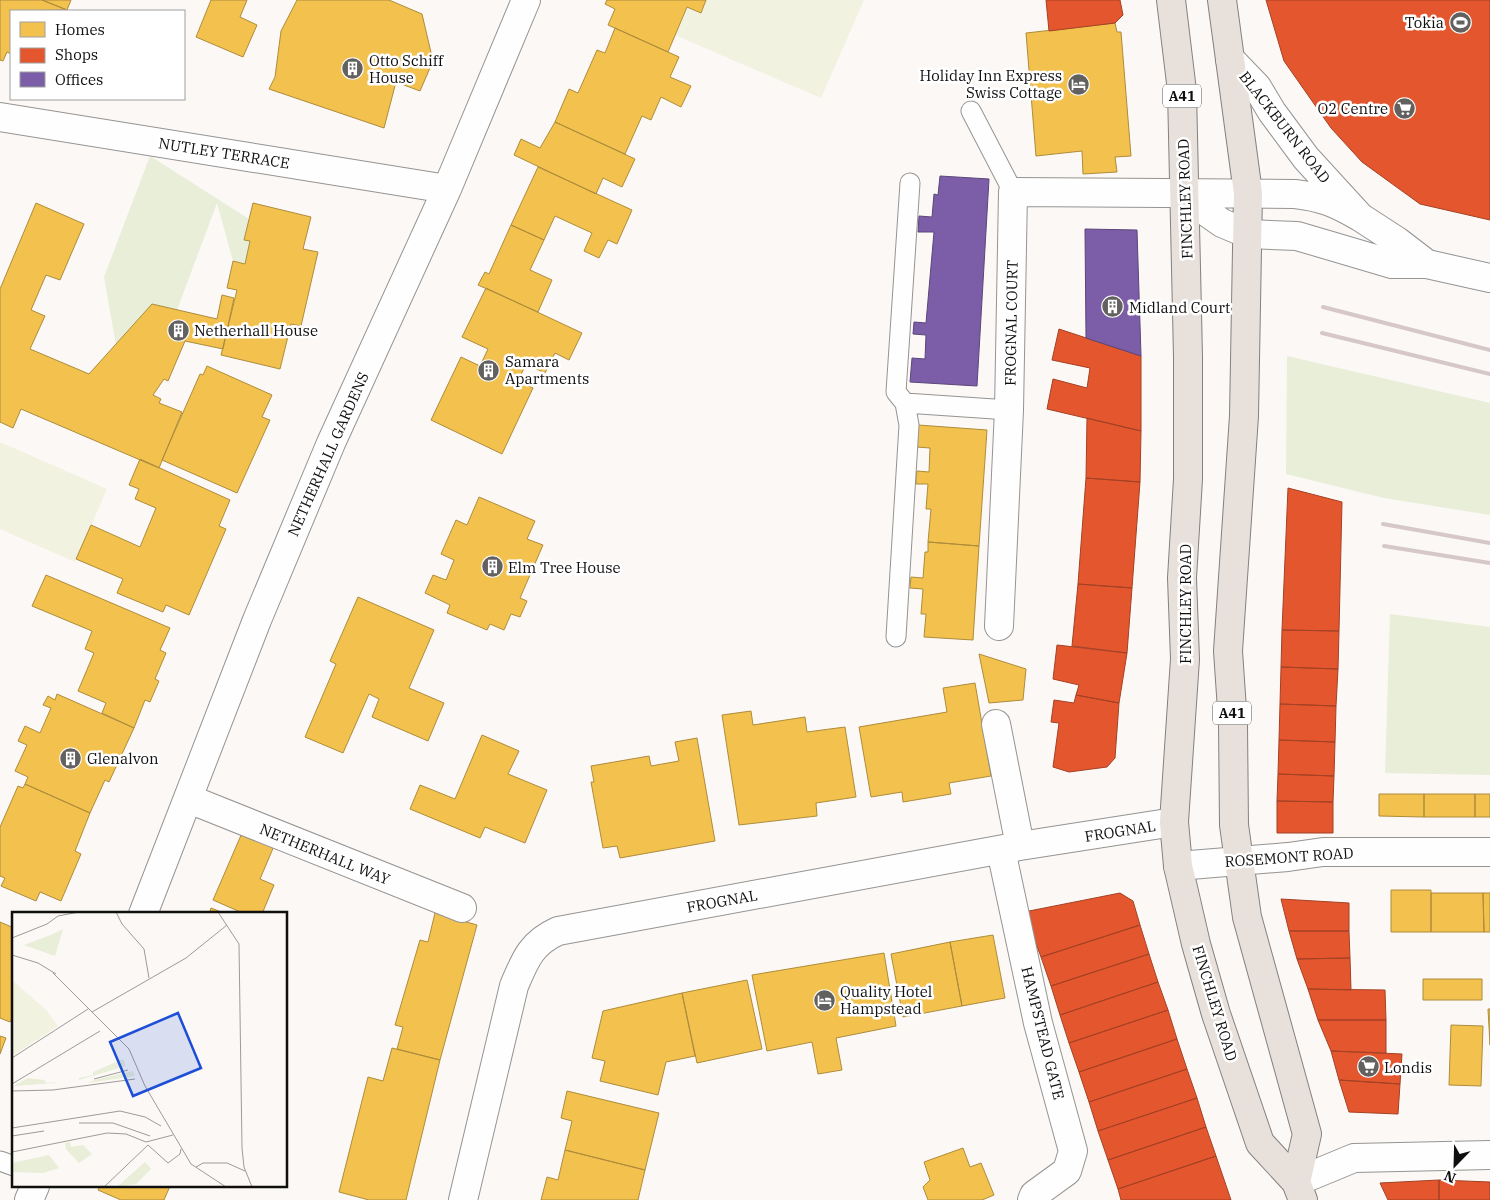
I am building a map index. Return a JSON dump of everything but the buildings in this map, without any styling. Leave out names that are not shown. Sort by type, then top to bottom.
[{"type":"highway","name":"FINCHLEY ROAD","points":[[1171,0],[1182,91],[1186,193],[1188,479],[1182,578],[1185,659],[1174,822],[1178,866],[1196,944],[1216,1014],[1260,1143],[1299,1191]]},
{"type":"highway","name":"A41","points":[[1222,0],[1248,193],[1244,416],[1228,651],[1233,724],[1234,825],[1247,917],[1307,1134],[1299,1191]]},
{"type":"street","name":"NETHERHALL GARDENS","points":[[145,912],[257,620],[332,443],[447,188],[526,0]]},
{"type":"street","name":"BLACKBURN ROAD","points":[[1230,59],[1257,87],[1272,112],[1306,158],[1360,217]]},
{"type":"street","name":"NUTLEY TERRACE","points":[[0,117],[447,188]]},
{"type":"street","points":[[1013,192],[1186,193]]},
{"type":"street","name":"FROGNAL COURT","points":[[998,626],[1009,410],[1013,192]]},
{"type":"street","name":"BLACKBURN ROAD","points":[[1186,193],[1248,193],[1318,197],[1335,202],[1397,241],[1427,264]]},
{"type":"street","name":"BLACKBURN ROAD","points":[[1186,193],[1202,209],[1222,223],[1248,234],[1297,236],[1392,264],[1427,264],[1490,278]]},
{"type":"street","name":"HAMPSTEAD GATE","points":[[996,724],[1010,848],[1038,1023],[1072,1151],[1067,1171],[1034,1195],[1032,1200]]},
{"type":"street","name":"NETHERHALL WAY","points":[[189,799],[462,908]]},
{"type":"street","name":"FROGNAL","points":[[464,1200],[514,986],[525,962],[542,938],[558,931],[1010,848],[1174,822]]},
{"type":"street","name":"ROSEMONT ROAD","points":[[1178,866],[1323,852],[1490,852]]},
{"type":"street","points":[[1299,1191],[1354,1158],[1490,1155]]},
{"type":"street","points":[[29,1200],[34,1188]]},
{"type":"lane","points":[[971,111],[1013,192]]},
{"type":"lane","points":[[896,637],[909,425],[905,404],[896,392],[910,183]]},
{"type":"lane","points":[[905,404],[1009,410]]},
{"type":"lane","points":[[0,1161],[12,1165]]},
{"type":"green space","points":[[706,0],[864,0],[821,98],[675,35],[687,7],[701,13]]},
{"type":"green space","points":[[150,156],[249,219],[244,240],[250,241],[245,264],[233,261],[217,203],[177,310],[116,345],[104,277]]},
{"type":"green space","points":[[1287,356],[1490,403],[1490,515],[1384,498],[1286,474]]},
{"type":"green space","points":[[0,442],[107,489],[75,562],[0,529]]},
{"type":"green space","points":[[1390,614],[1490,627],[1490,775],[1385,773]]},
{"type":"railway","points":[[1323,307],[1490,350]]},
{"type":"railway","points":[[1322,333],[1490,374]]},
{"type":"railway","points":[[1383,524],[1490,543]]},
{"type":"railway","points":[[1384,546],[1490,563]]},
{"type":"place","name":"Tokia","points":[[1460,22]]},
{"type":"place","name":"Otto Schiff House","points":[[353,69]]},
{"type":"place","name":"Holiday Inn Express Swiss Cottage","points":[[1078,84]]},
{"type":"place","name":"O2 Centre","points":[[1404,108]]},
{"type":"place","name":"Midland Court","points":[[1113,307]]},
{"type":"place","name":"Netherhall House","points":[[178,330]]},
{"type":"place","name":"Samara Apartments","points":[[489,370]]},
{"type":"place","name":"Elm Tree House","points":[[492,567]]},
{"type":"place","name":"Glenalvon","points":[[71,758]]},
{"type":"place","name":"Quality Hotel Hampstead","points":[[824,1000]]},
{"type":"place","name":"Londis","points":[[1368,1067]]}]
